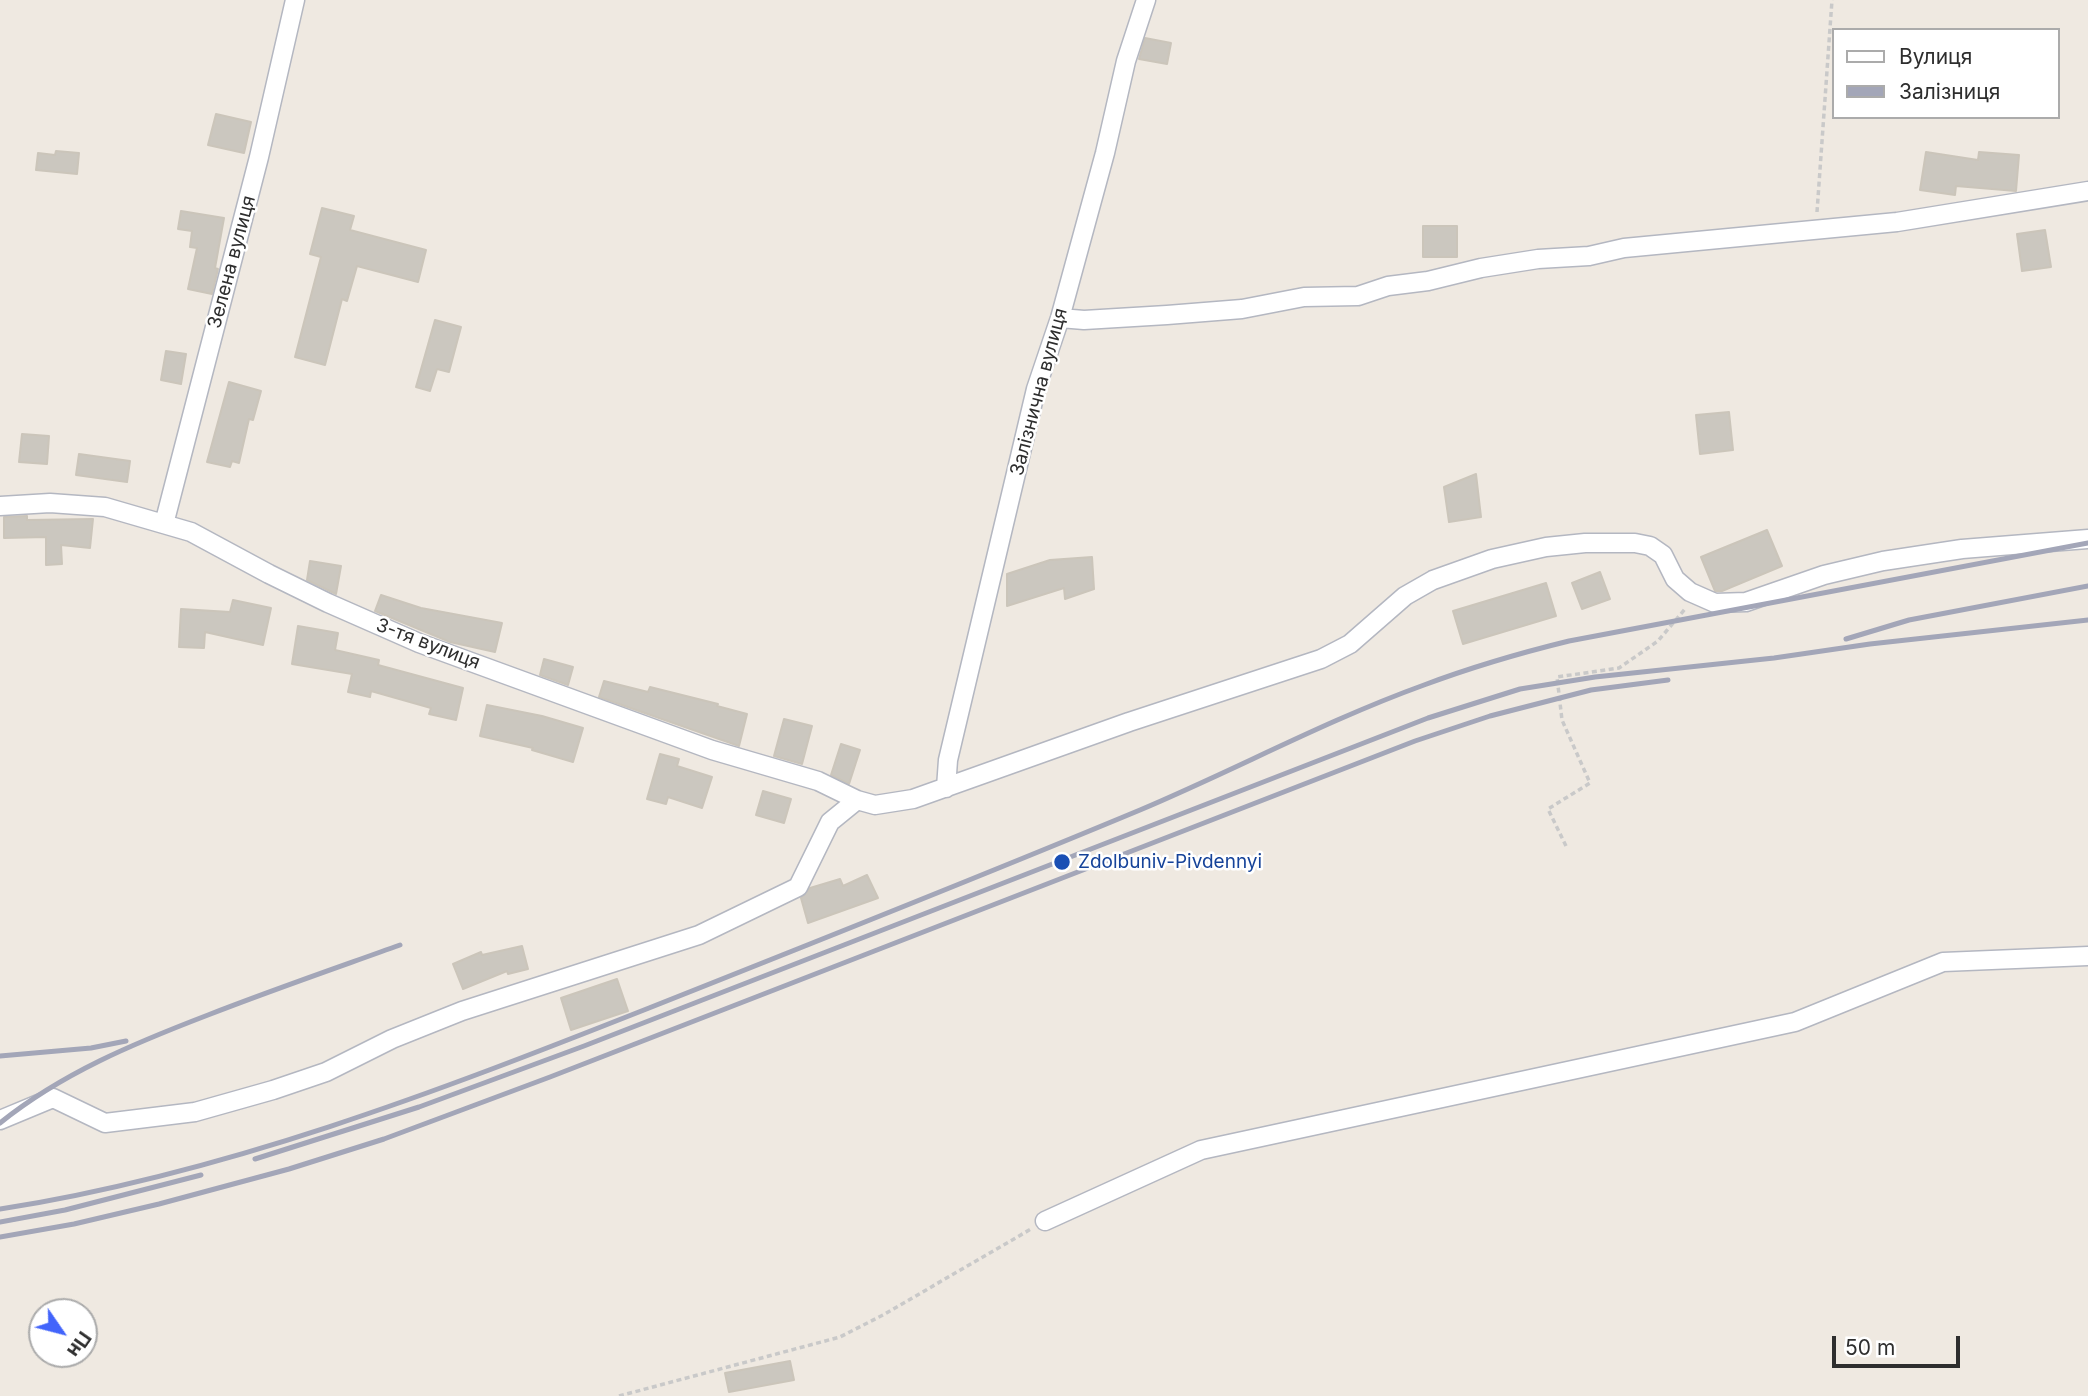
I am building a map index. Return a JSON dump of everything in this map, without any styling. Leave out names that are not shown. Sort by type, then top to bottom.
[{"type":"street","name":"Зелена вулиця","points":[[164,524],[259,157],[295,0]]},
{"type":"street","name":"Залізнична вулиця","points":[[946,788],[948,760],[1030,415],[1105,153],[1126,61],[1146,0]]},
{"type":"street","points":[[1059,318],[1084,320],[1167,315],[1242,309],[1304,297],[1358,296],[1388,286],[1428,281],[1481,268],[1538,259],[1589,256],[1624,248],[1952,215],[2088,191]]},
{"type":"street","name":"3-тя вулиця","points":[[0,506],[50,503],[105,507],[191,531],[304,592],[419,643],[699,745],[818,781],[857,800]]},
{"type":"street","points":[[0,1120],[53,1098],[105,1123],[195,1112],[326,1072],[392,1039],[462,1011],[699,935],[798,887],[830,822],[857,800],[875,805],[913,799],[1129,722],[1321,659],[1350,644],[1405,596],[1433,580],[1492,559],[1546,547],[1585,543],[1634,543],[1650,546],[1663,555],[1675,579],[1697,595],[1715,603],[1746,602],[1825,575],[1883,561],[1962,549],[2088,538]]},
{"type":"street","points":[[1045,1221],[1201,1150],[1795,1022],[1944,962],[2088,956]]},
{"type":"path","points":[[1816,228],[1832,0]]},
{"type":"path","points":[[1566,846],[1548,809],[1590,783],[1562,720],[1557,677],[1619,668],[1658,641],[1697,595]]},
{"type":"path","points":[[619,1396],[840,1337],[1045,1221]]},
{"type":"building","points":[[1145,38],[1171,43],[1167,64],[1139,59]]},
{"type":"building","points":[[216,114],[251,122],[244,153],[208,145]]},
{"type":"building","points":[[56,151],[79,153],[77,174],[36,170],[38,153],[55,155]]},
{"type":"building","points":[[1926,152],[1978,160],[1979,152],[2019,155],[2016,191],[1956,186],[1955,195],[1920,190]]},
{"type":"building","points":[[322,208],[354,216],[350,230],[426,250],[418,282],[357,266],[347,301],[342,299],[325,365],[295,357],[321,257],[310,254]]},
{"type":"building","points":[[181,211],[224,218],[212,294],[188,289],[197,248],[190,247],[192,231],[178,229]]},
{"type":"building","points":[[1423,226],[1457,226],[1457,257],[1423,257]]},
{"type":"building","points":[[2045,230],[2051,267],[2022,271],[2017,234]]},
{"type":"building","points":[[435,320],[461,327],[449,372],[437,369],[430,391],[416,387]]},
{"type":"building","points":[[166,351],[186,354],[181,384],[161,380]]},
{"type":"building","points":[[229,382],[261,391],[253,420],[249,419],[239,463],[232,461],[230,467],[207,462]]},
{"type":"building","points":[[1729,412],[1733,450],[1700,454],[1696,415]]},
{"type":"building","points":[[22,434],[49,436],[47,464],[19,462]]},
{"type":"building","points":[[79,454],[130,461],[127,482],[76,475]]},
{"type":"building","points":[[1476,474],[1481,517],[1449,522],[1444,487]]},
{"type":"building","points":[[27,516],[27,520],[93,519],[90,548],[61,545],[62,564],[46,565],[46,537],[4,538],[4,517]]},
{"type":"building","points":[[1767,530],[1782,566],[1722,591],[1715,591],[1701,557]]},
{"type":"building","points":[[1092,557],[1094,589],[1065,599],[1064,588],[1007,606],[1007,574],[1050,560]]},
{"type":"building","points":[[310,561],[341,566],[336,594],[307,580]]},
{"type":"building","points":[[1600,572],[1610,599],[1582,609],[1572,583]]},
{"type":"building","points":[[1546,583],[1556,616],[1463,644],[1453,611]]},
{"type":"building","points":[[381,595],[421,608],[502,623],[495,652],[450,642],[375,611]]},
{"type":"building","points":[[233,600],[271,608],[263,645],[205,632],[204,648],[179,647],[181,609],[230,612]]},
{"type":"building","points":[[298,626],[338,633],[335,650],[379,660],[378,665],[463,688],[456,720],[429,714],[431,708],[371,691],[370,697],[348,692],[352,674],[292,664]]},
{"type":"building","points":[[544,659],[573,667],[568,685],[540,675]]},
{"type":"building","points":[[604,681],[648,692],[650,687],[747,714],[739,746],[599,697]]},
{"type":"building","points":[[487,705],[542,716],[583,728],[573,762],[532,750],[533,748],[480,736]]},
{"type":"building","points":[[784,719],[812,726],[802,764],[774,756]]},
{"type":"building","points":[[841,744],[860,750],[849,784],[831,775]]},
{"type":"building","points":[[660,754],[679,759],[677,766],[712,777],[702,808],[668,797],[666,804],[647,799]]},
{"type":"building","points":[[763,791],[791,799],[784,823],[756,815]]},
{"type":"building","points":[[867,875],[878,898],[808,923],[801,898],[810,888],[840,879],[843,886]]},
{"type":"building","points":[[522,946],[528,969],[508,974],[507,971],[463,989],[453,964],[481,952],[482,955]]},
{"type":"building","points":[[617,979],[628,1011],[571,1030],[561,998]]},
{"type":"building","points":[[790,1361],[794,1380],[729,1392],[725,1373]]},
{"type":"railway","points":[[0,1209],[84,1194],[248,1152],[490,1070],[1018,860],[1176,795],[1352,714],[1478,666],[1569,641],[2088,543]]},
{"type":"railway","points":[[1846,639],[1909,620],[2088,586]]},
{"type":"railway","points":[[255,1159],[419,1107],[584,1046],[1428,718],[1520,689],[1595,677],[2088,620]]},
{"type":"railway","points":[[0,1237],[74,1224],[159,1204],[289,1169],[384,1139],[1415,741],[1490,716],[1591,690],[1668,680]]},
{"type":"railway","points":[[0,1123],[48,1089],[126,1048],[400,945]]},
{"type":"railway","points":[[0,1056],[91,1048],[126,1041]]},
{"type":"railway","points":[[0,1222],[65,1210],[201,1175]]},
{"type":"place","name":"Zdolbuniv-Pivdennyi","points":[[1062,862]]}]
